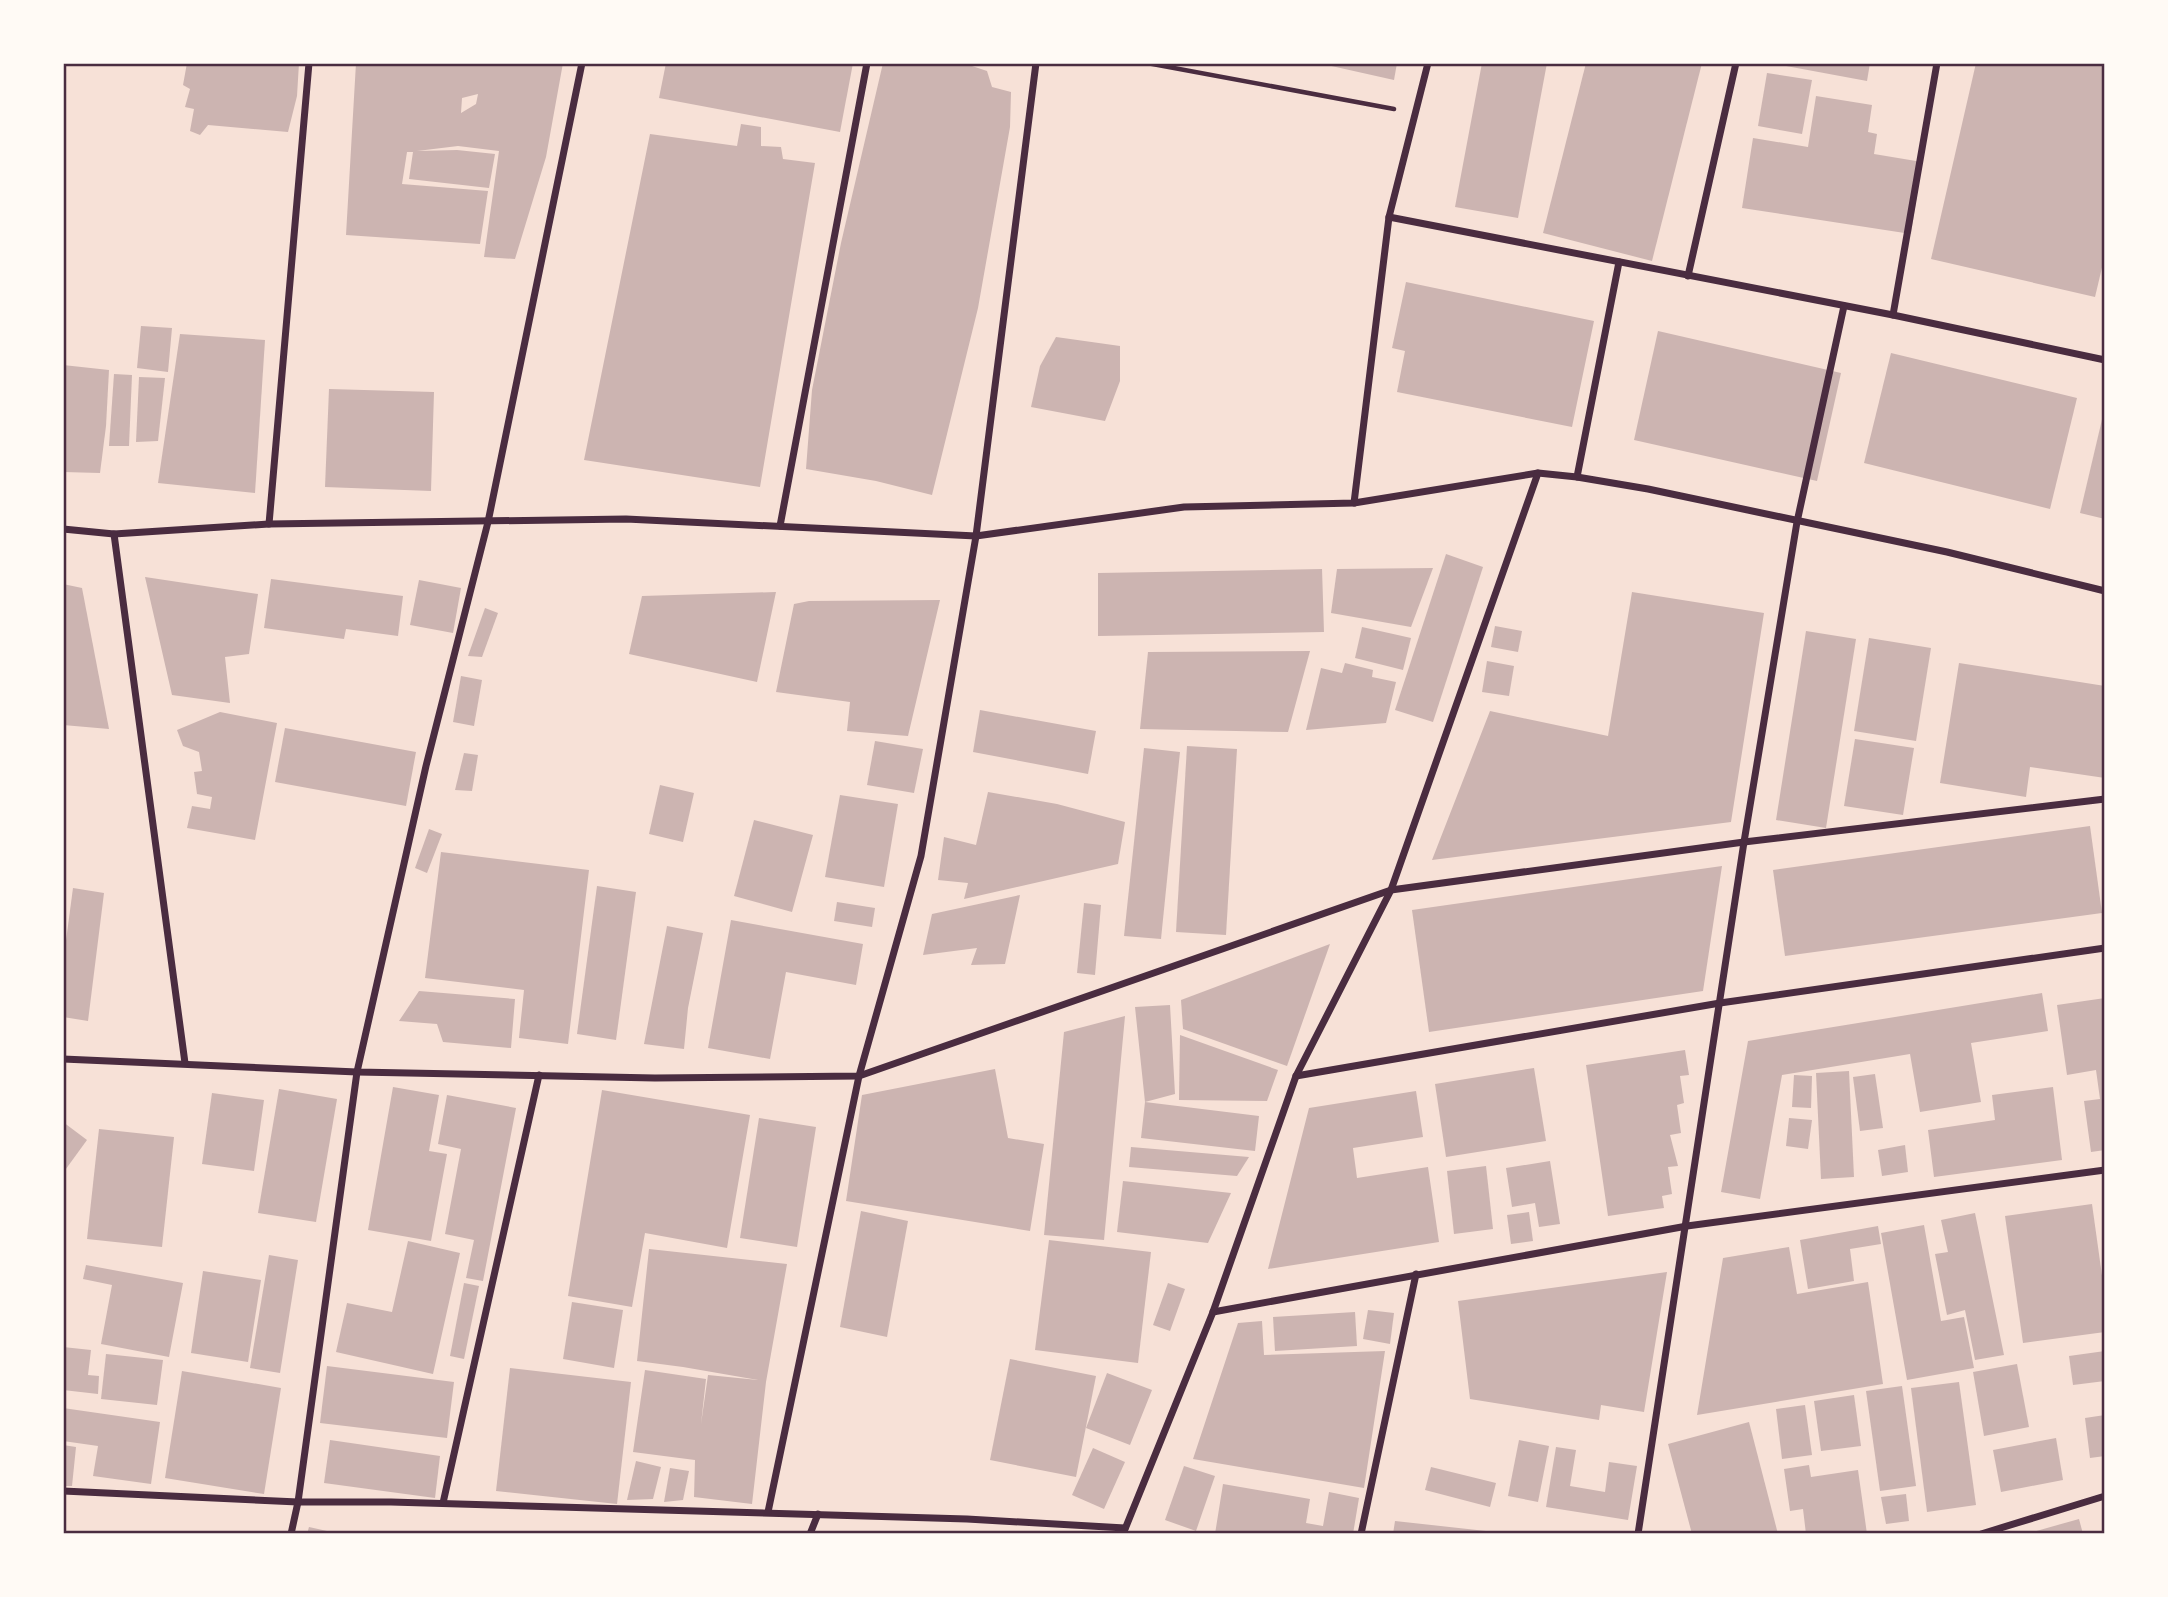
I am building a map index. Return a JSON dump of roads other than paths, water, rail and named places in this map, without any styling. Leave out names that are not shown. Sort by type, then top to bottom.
[{"type":"street","points":[[269,524],[309,63]]},
{"type":"street","points":[[291,1534],[298,1502],[357,1072],[426,766],[488,522],[582,63]]},
{"type":"street","points":[[780,526],[867,63]]},
{"type":"street","points":[[768,1512],[859,1076],[921,856],[975,536],[1036,63]]},
{"type":"street","points":[[1354,503],[1389,217],[1428,63]]},
{"type":"street","points":[[1688,276],[1736,63]]},
{"type":"street","points":[[1893,315],[1937,63]]},
{"type":"street","points":[[1389,217],[1893,315],[2105,360]]},
{"type":"street","points":[[1577,477],[1619,262]]},
{"type":"street","points":[[1638,1534],[1744,842],[1797,522],[1844,306]]},
{"type":"street","points":[[63,1491],[298,1502],[443,1503],[967,1519],[1124,1531],[1213,1312],[1297,1076],[1391,890],[1538,473]]},
{"type":"street","points":[[63,529],[114,534],[269,524],[626,519],[975,536],[1184,507],[1354,503],[1538,473],[1648,489],[1947,552],[2105,591]]},
{"type":"street","points":[[114,534],[185,1063]]},
{"type":"street","points":[[63,1059],[357,1072],[655,1078],[859,1076],[1391,890],[1744,842],[2105,799]]},
{"type":"street","points":[[1297,1076],[1720,1003],[2105,948]]},
{"type":"street","points":[[443,1503],[539,1075]]},
{"type":"street","points":[[1213,1312],[1686,1226],[2105,1170]]},
{"type":"street","points":[[1361,1534],[1416,1274]]},
{"type":"street","points":[[1982,1534],[2105,1496]]},
{"type":"street","points":[[810,1534],[818,1514]]}]
